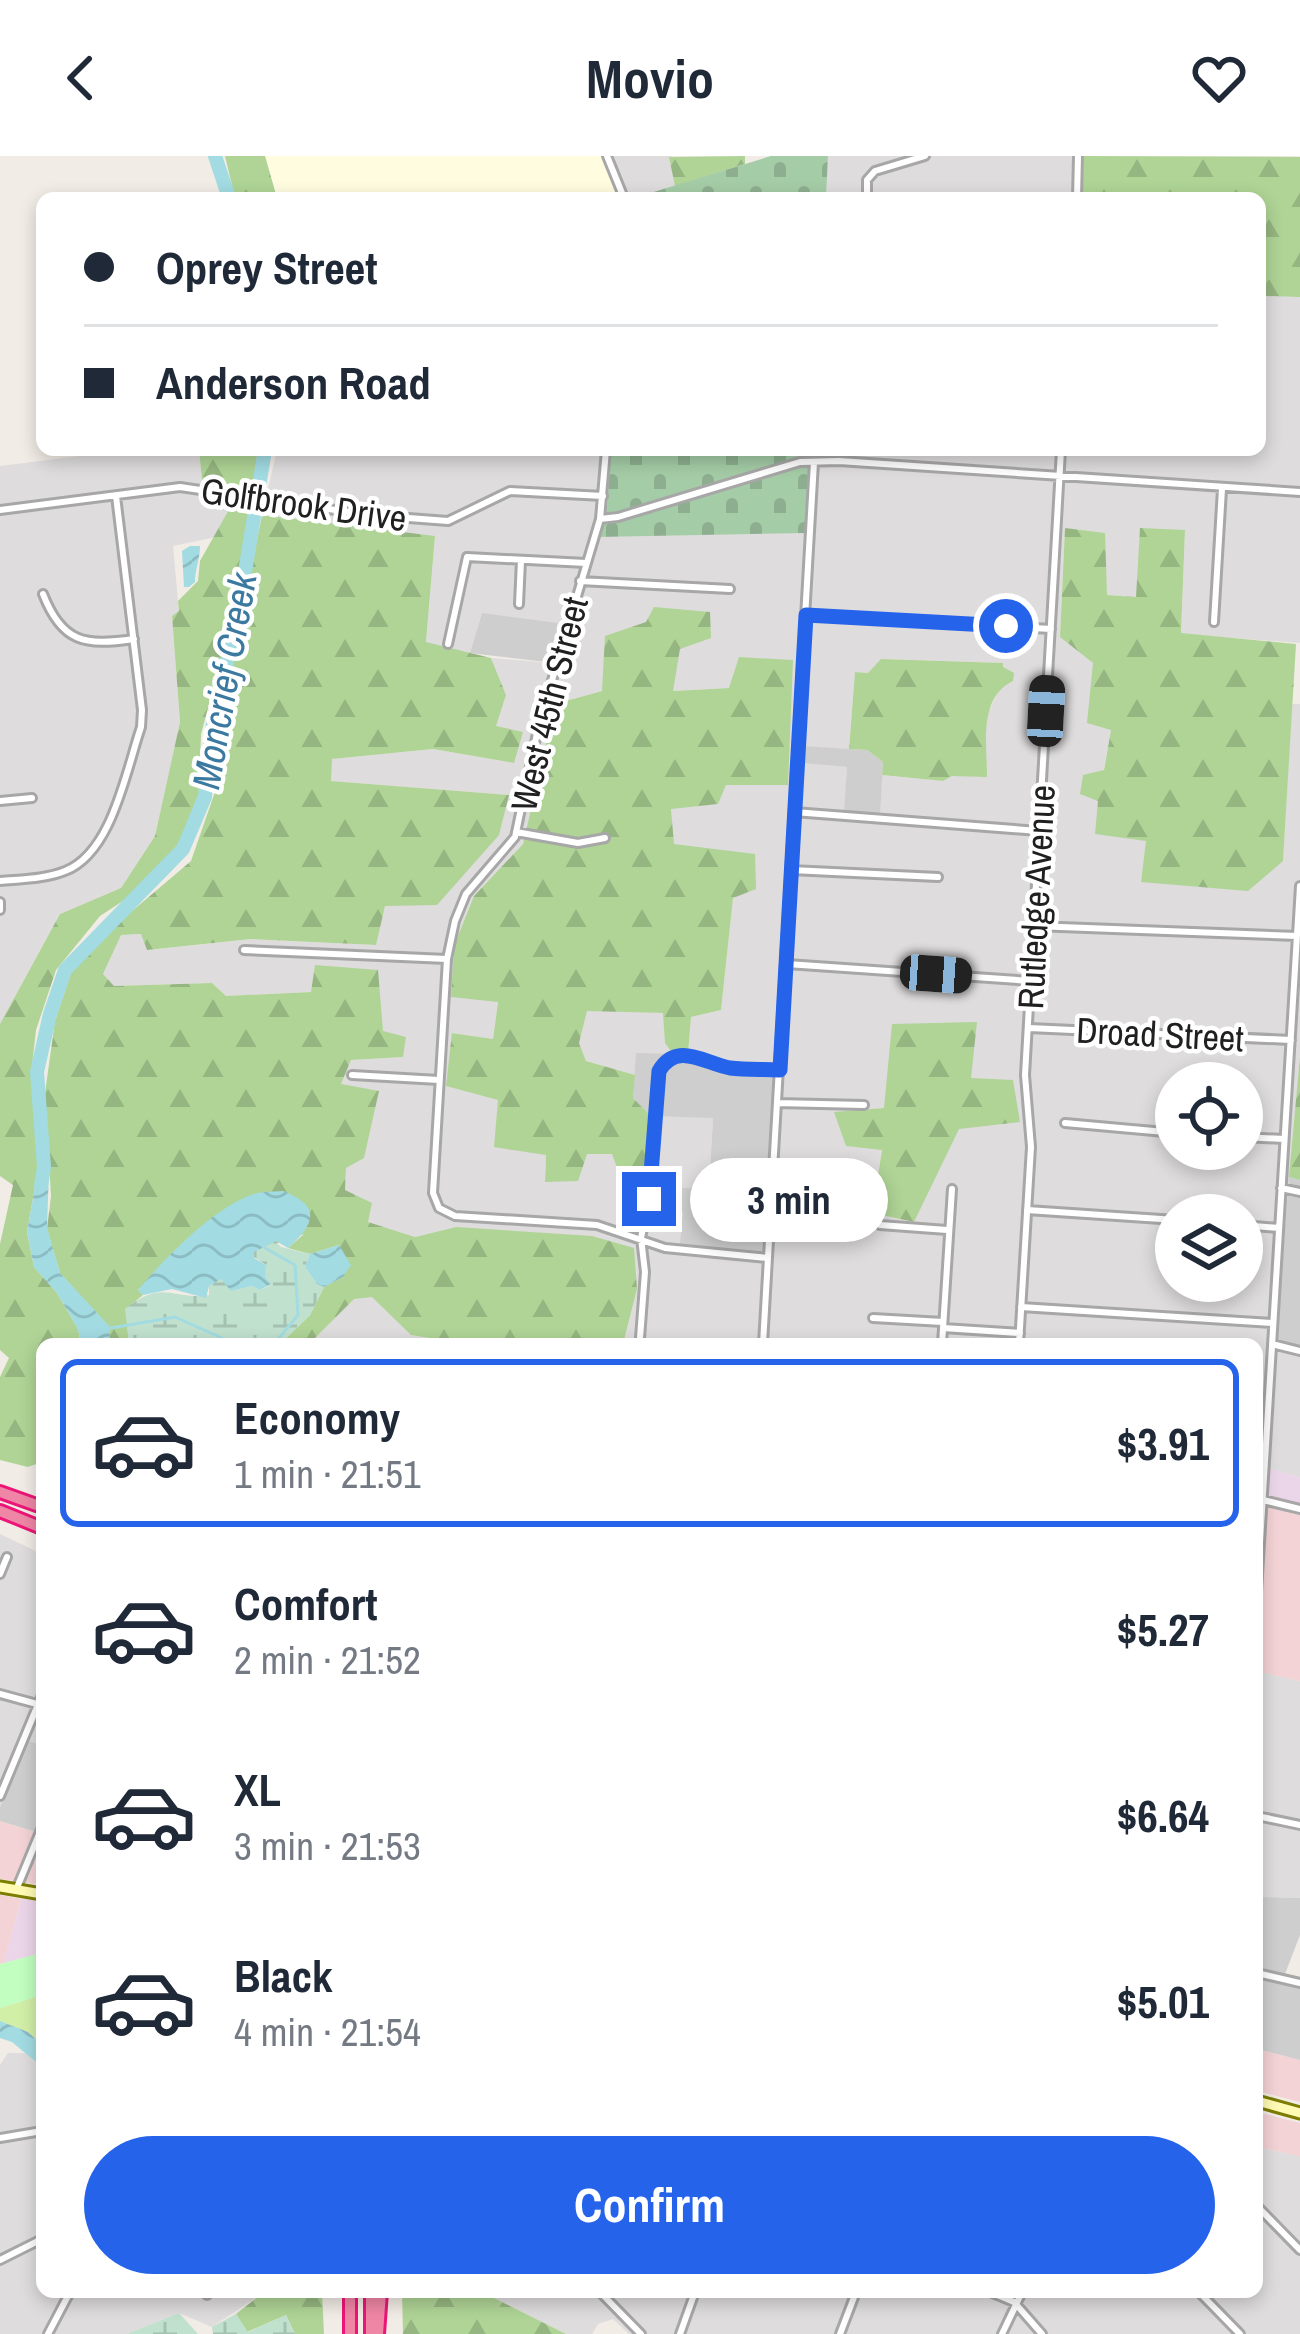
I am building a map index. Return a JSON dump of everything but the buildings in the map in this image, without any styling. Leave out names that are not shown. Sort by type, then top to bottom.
[{"type":"highway","points":[[0,1492],[36,1506]]},
{"type":"highway","points":[[0,1510],[36,1525]]},
{"type":"highway","points":[[350,2298],[350,2334]]},
{"type":"highway","points":[[372,2298],[375,2334]]},
{"type":"highway","points":[[375,2334],[380,2298]]},
{"type":"main road","points":[[0,1886],[36,1893]]},
{"type":"main road","points":[[1263,2103],[1300,2113]]},
{"type":"street","points":[[607,156],[621,192]]},
{"type":"street","points":[[867,192],[867,180],[875,171],[925,156]]},
{"type":"street","points":[[1076,192],[1078,156]]},
{"type":"street","name":"West 45th Street","points":[[606,456],[600,519],[539,724],[516,832],[511,844],[466,894],[446,959],[433,1193],[439,1208],[455,1216],[597,1226],[641,1238]]},
{"type":"street","name":"Rutledge Avenue","points":[[1020,1338],[1031,1135],[1025,1075],[1061,456]]},
{"type":"street","points":[[600,519],[800,462],[1300,493]]},
{"type":"street","points":[[763,1338],[814,462]]},
{"type":"street","name":"Golfbrook Drive","points":[[0,510],[181,487],[369,515],[448,521],[510,491],[603,496]]},
{"type":"street","points":[[1214,622],[1222,489]]},
{"type":"street","points":[[0,881],[63,872],[85,859],[105,832],[142,718],[116,496]]},
{"type":"street","points":[[448,644],[467,557],[586,563]]},
{"type":"street","points":[[519,604],[521,560]]},
{"type":"street","points":[[580,580],[730,589]]},
{"type":"street","points":[[43,594],[52,618],[71,635],[96,644],[134,639]]},
{"type":"street","points":[[806,615],[1051,629]]},
{"type":"street","points":[[0,801],[32,798]]},
{"type":"street","points":[[794,812],[1039,831]]},
{"type":"street","points":[[516,832],[578,843],[605,838]]},
{"type":"street","points":[[791,870],[938,877]]},
{"type":"street","points":[[1263,1448],[1300,886]]},
{"type":"street","points":[[1034,926],[1297,936]]},
{"type":"street","points":[[244,950],[446,959]]},
{"type":"street","name":"Droad Street","points":[[787,964],[1031,981]]},
{"type":"street","name":"Droad Street","points":[[1029,1028],[1291,1040]]},
{"type":"street","points":[[640,1338],[645,1272],[641,1238],[649,1199],[659,1071],[669,1058],[685,1055],[728,1068],[780,1070]]},
{"type":"street","points":[[352,1075],[439,1080]]},
{"type":"street","points":[[777,1103],[864,1105]]},
{"type":"street","points":[[1065,1123],[1155,1131]]},
{"type":"street","points":[[1263,1138],[1284,1139]]},
{"type":"street","points":[[1281,1188],[1300,1192]]},
{"type":"street","points":[[942,1338],[952,1189]]},
{"type":"street","points":[[1027,1210],[1155,1219]]},
{"type":"street","points":[[880,1226],[947,1230]]},
{"type":"street","points":[[1263,1227],[1280,1228]]},
{"type":"street","points":[[641,1238],[665,1249],[768,1258]]},
{"type":"street","points":[[1022,1307],[1273,1322]]},
{"type":"street","points":[[873,1318],[1020,1333]]},
{"type":"street","points":[[1272,1344],[1300,1351]]},
{"type":"street","points":[[1263,1500],[1300,1509]]},
{"type":"street","points":[[0,1574],[8,1557]]},
{"type":"street","points":[[0,1694],[36,1704]]},
{"type":"street","points":[[0,1796],[36,1714]]},
{"type":"street","points":[[1263,1817],[1300,1824]]},
{"type":"street","points":[[16,1890],[36,1842]]},
{"type":"street","points":[[1263,1974],[1300,1983]]},
{"type":"street","points":[[0,2138],[36,2132]]},
{"type":"street","points":[[1263,2212],[1300,2250]]},
{"type":"street","points":[[0,2260],[36,2242]]},
{"type":"street","points":[[48,2334],[67,2298]]},
{"type":"street","points":[[606,2298],[641,2334]]},
{"type":"street","points":[[680,2334],[693,2298]]},
{"type":"street","points":[[840,2334],[854,2298]]},
{"type":"street","points":[[1004,2298],[1014,2302],[1042,2334]]},
{"type":"street","points":[[1002,2334],[1017,2298]]},
{"type":"street","points":[[1207,2298],[1240,2334]]},
{"type":"shaded area","points":[[265,156],[603,156],[617,192],[275,192]]},
{"type":"shaded area","points":[[603,156],[671,156],[675,186],[654,192],[617,192]]},
{"type":"shaded area","points":[[828,156],[1084,156],[1082,192],[826,192]]},
{"type":"shaded area","points":[[1266,295],[1300,297],[1300,643],[1181,634],[1185,531],[1140,529],[1137,597],[1107,595],[1065,529],[1060,636],[1093,663],[1111,730],[1098,801],[1147,841],[1141,881],[1283,861],[1292,704],[1300,704],[1300,1056],[1277,1342],[1300,1348],[1300,1477],[1269,1469],[1267,1506],[1263,1504],[1263,1338],[625,1338],[637,1289],[456,1227],[415,1237],[367,1222],[345,1190],[346,1168],[378,1091],[340,1085],[351,1060],[402,1057],[406,1038],[383,1032],[316,965],[311,992],[226,996],[212,983],[114,986],[103,974],[120,935],[141,934],[148,950],[251,939],[375,945],[385,906],[509,795],[331,781],[331,759],[433,749],[514,763],[495,726],[506,695],[491,658],[553,663],[482,613],[470,653],[426,643],[435,537],[262,515],[276,456],[611,456],[607,508],[598,536],[806,532],[813,456],[1266,456]],"holes":[[[646,622],[680,649],[672,691],[730,688],[718,804],[671,808],[673,844],[733,897],[721,1010],[691,1017],[688,1054],[730,1066],[764,1261],[683,1211],[709,1189],[713,1117],[651,1116],[644,1184],[622,1181],[613,1154],[587,1154],[545,1181],[546,1155],[499,1100],[447,1086],[453,1033],[493,1039],[498,1001],[474,896],[523,844],[555,704],[602,691]],[[882,659],[1002,663],[1000,687],[987,715],[943,781],[882,775],[880,815],[845,812],[847,767],[802,763],[802,747],[849,749],[855,672],[868,673]],[[884,1108],[913,1222],[872,1213],[882,1149],[834,1113]]]},
{"type":"shaded area","points":[[79,456],[200,456],[202,480],[234,485],[230,513],[216,537],[173,546],[179,612],[172,616],[180,722],[155,836],[121,888],[60,914],[0,1024],[0,466]]},
{"type":"shaded area","points":[[482,613],[565,624],[554,663],[470,653]]},
{"type":"shaded area","points":[[802,746],[867,750],[883,762],[880,816],[844,813],[847,767],[801,763]]},
{"type":"shaded area","points":[[587,1010],[664,1013],[665,1042],[673,1054],[637,1053],[635,1075],[586,1061],[579,1043]]},
{"type":"shaded area","points":[[636,1053],[700,1054],[730,1066],[776,1066],[764,1262],[679,1255],[683,1212],[651,1210],[654,1187],[709,1189],[713,1118],[651,1116],[633,1098]]},
{"type":"shaded area","points":[[1289,1177],[1300,1180],[1300,1348],[1276,1342]]},
{"type":"shaded area","points":[[372,1296],[411,1335],[429,1338],[315,1338],[354,1298]]},
{"type":"shaded area","points":[[1268,1468],[1300,1477],[1300,1513],[1267,1506]]},
{"type":"shaded area","points":[[1263,1504],[1300,1513],[1300,1681],[1263,1672]]},
{"type":"shaded area","points":[[0,1534],[36,1551],[36,1743],[27,1741],[0,1807]]},
{"type":"shaded area","points":[[1263,1672],[1300,1681],[1300,1898],[1263,1897]]},
{"type":"shaded area","points":[[28,1741],[36,1743],[36,1832],[0,1821],[0,1807]]},
{"type":"shaded area","points":[[0,1821],[35,1832],[36,1884],[0,1879]]},
{"type":"shaded area","points":[[0,1895],[21,1899],[0,1964]]},
{"type":"shaded area","points":[[1263,1897],[1300,1898],[1300,1935],[1285,1974],[1300,1979],[1300,2060],[1263,2051]]},
{"type":"shaded area","points":[[21,1899],[36,1900],[36,1955],[4,1963]]},
{"type":"shaded area","points":[[1263,2051],[1300,2060],[1300,2102],[1263,2093]]},
{"type":"shaded area","points":[[8,2053],[25,2053],[36,2062],[36,2298],[255,2298],[212,2327],[179,2313],[127,2334],[0,2334],[0,2065]]},
{"type":"shaded area","points":[[1263,2114],[1300,2123],[1300,2156],[1263,2148]]},
{"type":"shaded area","points":[[1263,2148],[1300,2156],[1300,2334],[629,2334],[613,2319],[598,2324],[592,2334],[566,2334],[494,2298],[1263,2298]]},
{"type":"green space","points":[[225,156],[265,156],[275,192],[234,192]]},
{"type":"green space","points":[[745,156],[745,164],[675,186],[669,157]]},
{"type":"green space","points":[[771,156],[828,156],[826,192],[654,192]]},
{"type":"green space","points":[[1084,156],[1300,157],[1300,297],[1266,296],[1266,192],[1082,192]]},
{"type":"green space","points":[[200,456],[257,456],[252,489],[202,480]]},
{"type":"green space","points":[[611,456],[813,456],[805,533],[597,537],[607,508]]},
{"type":"green space","points":[[231,506],[249,513],[237,600],[201,734],[199,793],[178,847],[138,891],[100,916],[56,970],[36,1030],[31,1075],[38,1170],[27,1232],[34,1267],[57,1293],[80,1338],[36,1338],[36,1464],[28,1467],[0,1460],[0,1377],[9,1358],[0,1350],[0,1244],[13,1185],[0,1176],[0,1024],[60,914],[121,888],[155,836],[180,722],[172,616],[179,611],[178,601],[198,581],[200,561]]},
{"type":"green space","points":[[262,515],[435,536],[426,642],[491,658],[506,695],[496,726],[523,732],[514,763],[433,749],[332,759],[331,781],[509,795],[499,835],[437,905],[385,906],[376,945],[251,939],[147,950],[141,934],[121,935],[103,974],[114,986],[212,983],[226,996],[311,992],[315,965],[378,970],[383,1031],[406,1037],[403,1057],[351,1060],[341,1084],[379,1091],[364,1158],[346,1168],[345,1190],[372,1203],[368,1222],[415,1237],[456,1227],[592,1236],[634,1248],[637,1289],[625,1338],[429,1338],[411,1335],[372,1297],[354,1299],[315,1338],[286,1338],[310,1315],[324,1287],[343,1277],[339,1245],[310,1254],[288,1248],[304,1234],[138,1289],[143,1295],[126,1309],[128,1338],[110,1338],[109,1327],[60,1273],[47,1229],[51,1196],[45,1093],[55,1021],[72,970],[191,861],[216,789],[218,736]]},
{"type":"green space","points":[[1065,528],[1105,533],[1107,595],[1136,597],[1140,528],[1185,530],[1181,633],[1296,644],[1283,861],[1248,891],[1141,882],[1146,841],[1095,834],[1098,801],[1080,794],[1083,775],[1104,770],[1111,730],[1087,723],[1093,663],[1060,637]]},
{"type":"green space","points":[[654,607],[710,612],[711,638],[680,649],[673,691],[729,688],[739,657],[793,660],[788,785],[726,785],[718,804],[671,809],[674,844],[755,854],[756,889],[733,898],[721,1010],[691,1017],[688,1054],[673,1054],[665,1043],[663,1013],[587,1011],[579,1043],[586,1061],[635,1075],[633,1098],[651,1116],[645,1184],[622,1181],[612,1154],[587,1154],[578,1181],[545,1182],[546,1155],[494,1147],[498,1100],[446,1086],[452,1033],[493,1039],[498,1002],[451,997],[454,946],[474,896],[523,844],[555,704],[602,691],[605,636],[646,622]]},
{"type":"green space","points":[[881,659],[1003,663],[1014,673],[1013,681],[989,710],[987,777],[952,776],[943,781],[882,775],[883,762],[867,750],[849,749],[855,672],[868,673]]},
{"type":"green space","points":[[977,1022],[971,1078],[1013,1080],[1020,1122],[959,1129],[914,1222],[872,1213],[882,1150],[846,1146],[834,1112],[884,1108],[892,1024]]},
{"type":"green space","points":[[1300,1056],[1300,1180],[1289,1177]]},
{"type":"green space","points":[[275,1241],[310,1254],[305,1267],[324,1287],[310,1315],[286,1338],[128,1338],[125,1309],[150,1295],[209,1295],[209,1286],[221,1278],[235,1290],[271,1285],[264,1278],[266,1265],[254,1257],[254,1251]]},
{"type":"green space","points":[[36,1955],[36,1997],[0,2008],[0,1964]]},
{"type":"green space","points":[[36,1997],[36,2039],[0,2021],[0,2008]]},
{"type":"green space","points":[[256,2298],[322,2298],[324,2334],[295,2334],[286,2315],[247,2332],[236,2314]]},
{"type":"green space","points":[[402,2298],[494,2298],[566,2334],[403,2334]]},
{"type":"green space","points":[[179,2313],[198,2334],[127,2334]]},
{"type":"green space","points":[[236,2314],[248,2332],[286,2315],[295,2334],[213,2334],[212,2327]]},
{"type":"water","points":[[200,546],[199,555],[195,582],[184,587],[182,551]]},
{"type":"water","points":[[38,1170],[49,1171],[47,1228],[60,1273],[110,1327],[110,1338],[80,1338],[57,1293],[34,1267],[27,1232]]},
{"type":"water","points":[[283,1191],[304,1203],[310,1216],[288,1248],[276,1241],[254,1252],[254,1258],[266,1265],[265,1277],[271,1284],[260,1290],[252,1286],[231,1291],[221,1279],[209,1286],[206,1298],[172,1289],[143,1295],[138,1290],[176,1249],[223,1210],[254,1194]]},
{"type":"water","points":[[339,1245],[351,1265],[343,1277],[324,1287],[317,1284],[305,1267],[310,1254]]},
{"type":"water","points":[[0,2021],[28,2032],[36,2039],[36,2062],[12,2042],[0,2038]]},
{"type":"waterway","name":"Moncrief Creek","points":[[215,156],[227,192]]},
{"type":"waterway","name":"Moncrief Creek","points":[[41,1186],[44,1167],[37,1072],[65,970],[183,849],[205,797],[211,734],[240,602],[264,456]]},
{"type":"waterway","points":[[265,1248],[295,1265],[298,1315],[279,1338]]},
{"type":"waterway","points":[[111,1328],[175,1317],[222,1338]]},
{"type":"route","points":[[649,1199],[663,1063],[685,1055],[728,1068],[780,1070],[806,615],[1006,626]]}]
